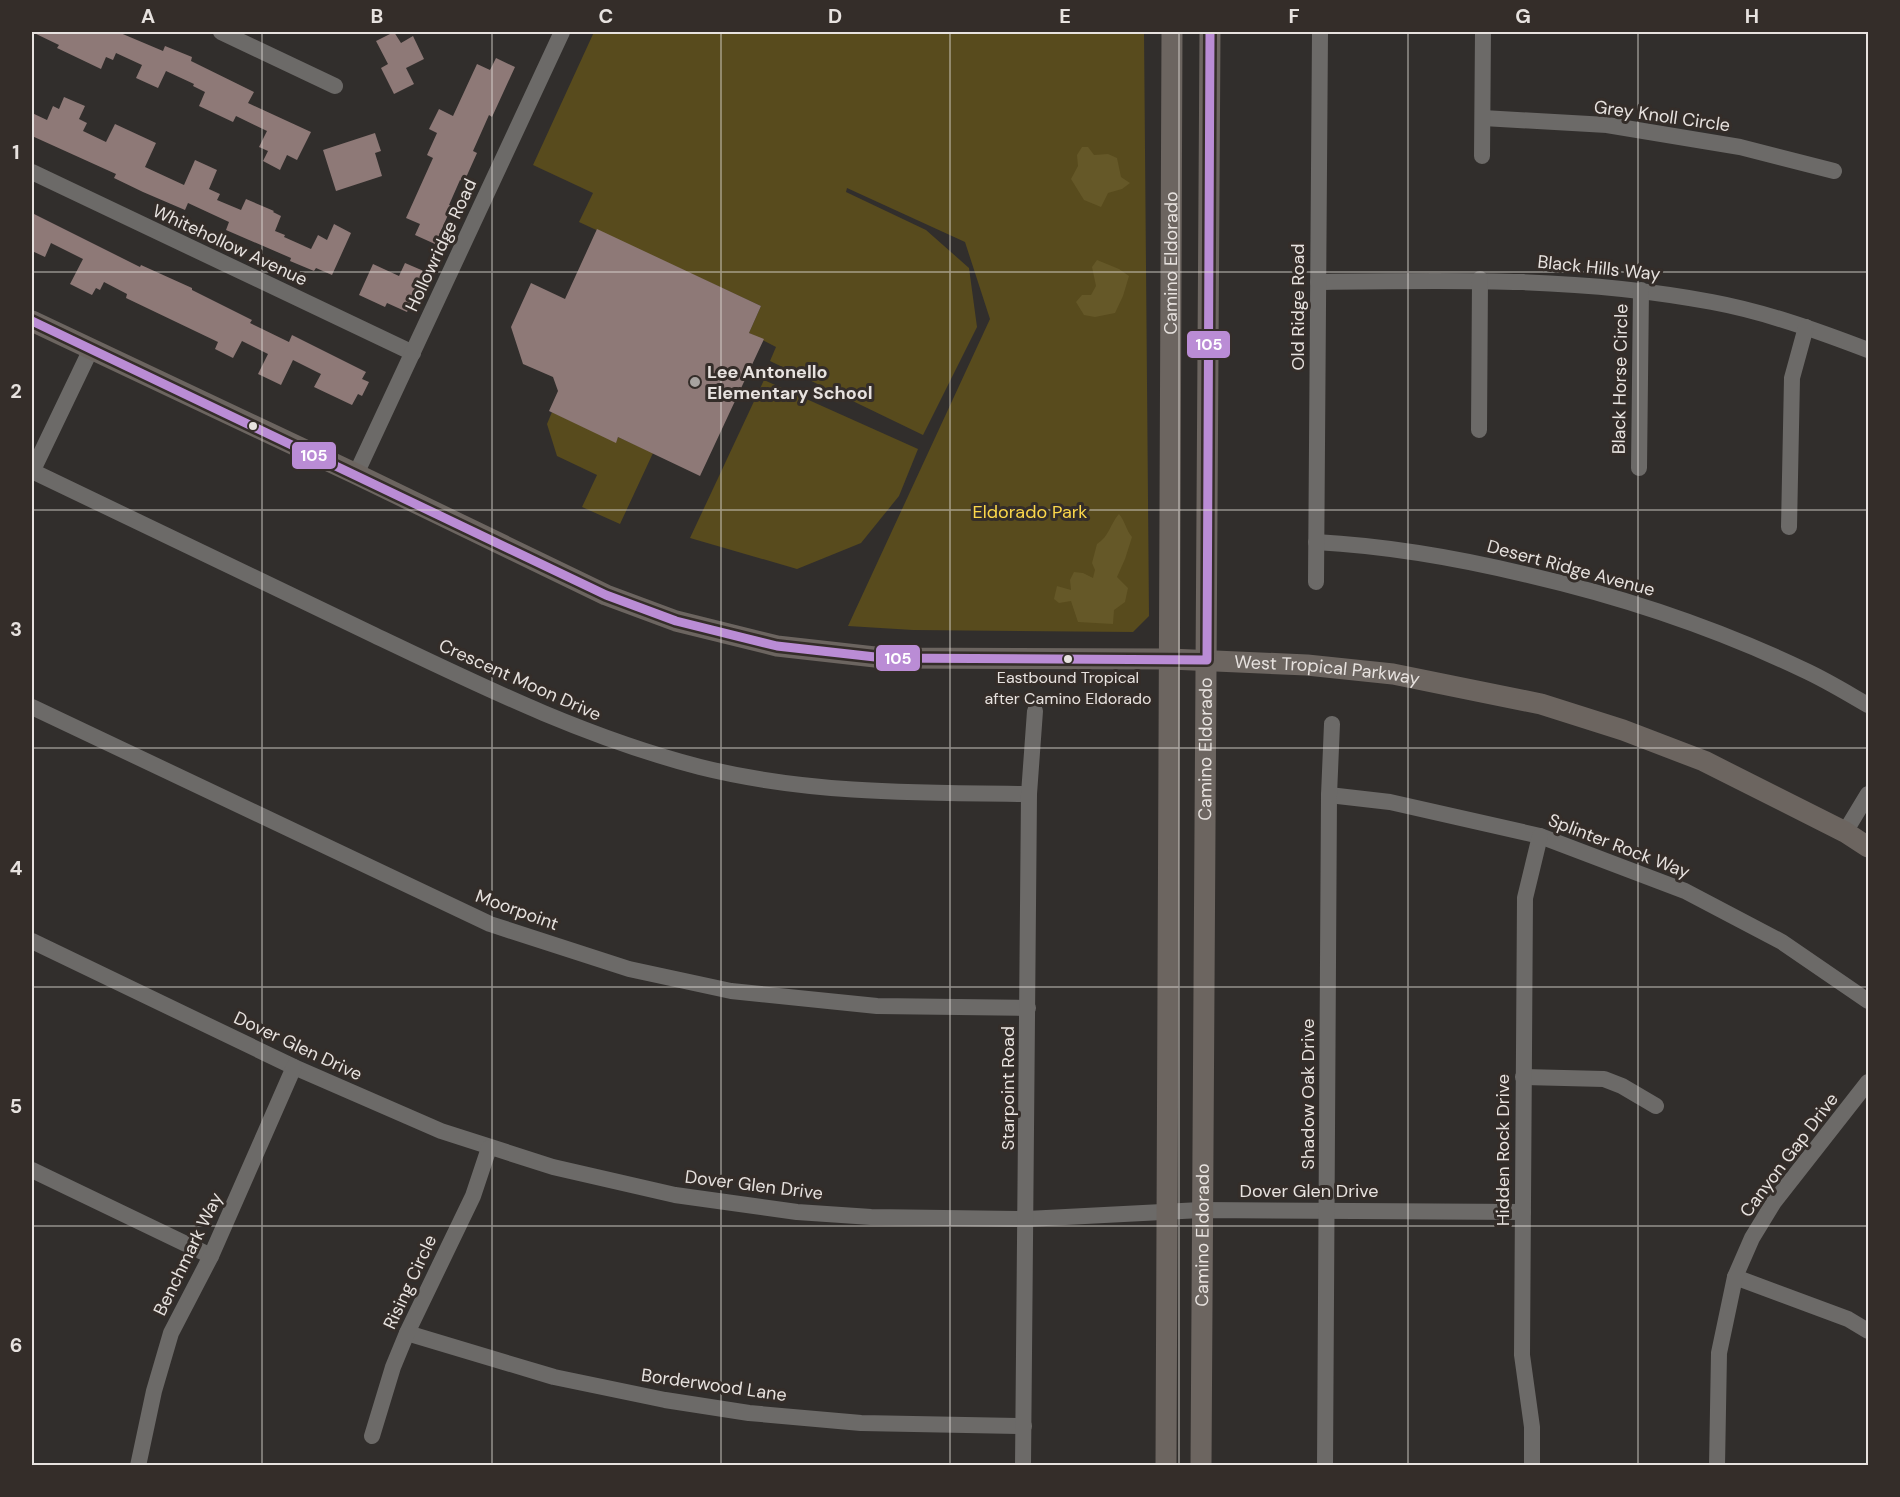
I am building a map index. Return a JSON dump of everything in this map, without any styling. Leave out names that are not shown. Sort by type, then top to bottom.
[{"type":"main road","name":"Camino Eldorado","points":[[1166,1466],[1172,32]]},
{"type":"main road","name":"Camino Eldorado","points":[[1201,1466],[1208,660],[1210,32]]},
{"type":"main road","name":"West Tropical Parkway","points":[[32,321],[606,595],[676,621],[777,646],[894,659],[1208,660],[1307,665],[1393,674],[1541,704],[1623,730],[1704,761],[1845,832],[1869,847]]},
{"type":"street","points":[[221,32],[335,86]]},
{"type":"street","name":"Hollowridge Road","points":[[356,474],[562,32]]},
{"type":"street","name":"Old Ridge Road","points":[[1316,582],[1320,32]]},
{"type":"street","points":[[1482,156],[1483,32]]},
{"type":"street","name":"Grey Knoll Circle","points":[[1483,118],[1607,125],[1740,147],[1834,171]]},
{"type":"street","name":"Whitehollow Avenue","points":[[32,172],[413,353]]},
{"type":"street","points":[[1479,430],[1480,279]]},
{"type":"street","name":"Black Hills Way","points":[[1318,282],[1480,279],[1564,282],[1641,290],[1714,302],[1806,327],[1869,350]]},
{"type":"street","name":"Black Horse Circle","points":[[1639,468],[1641,290]]},
{"type":"street","points":[[1789,527],[1792,378],[1806,327]]},
{"type":"street","points":[[32,471],[91,349]]},
{"type":"street","name":"Crescent Moon Drive","points":[[32,471],[523,706],[619,744],[702,767],[803,786],[889,793],[1029,794]]},
{"type":"street","name":"Desert Ridge Avenue","points":[[1316,542],[1364,544],[1458,558],[1596,591],[1706,628],[1805,670],[1869,705]]},
{"type":"street","name":"Moorpoint","points":[[32,707],[490,924],[629,969],[731,991],[877,1006],[1028,1008]]},
{"type":"street","name":"Starpoint Road","points":[[1023,1466],[1029,794],[1035,711]]},
{"type":"street","name":"Shadow Oak Drive","points":[[1325,1466],[1329,795],[1332,724]]},
{"type":"street","points":[[1845,832],[1869,794]]},
{"type":"street","name":"Splinter Rock Way","points":[[1329,795],[1390,802],[1540,836],[1685,891],[1782,942],[1869,1001]]},
{"type":"street","name":"Hidden Rock Drive","points":[[1532,1466],[1532,1427],[1522,1355],[1525,898],[1540,836]]},
{"type":"street","name":"Dover Glen Drive","points":[[32,941],[294,1067],[441,1131],[553,1167],[675,1195],[797,1212],[871,1217],[1027,1219],[1202,1210],[1522,1212]]},
{"type":"street","name":"Benchmark Way","points":[[138,1466],[154,1391],[171,1333],[211,1256],[294,1067]]},
{"type":"street","points":[[1524,1077],[1604,1079],[1622,1086],[1656,1106]]},
{"type":"street","name":"Canyon Gap Drive","points":[[1717,1466],[1719,1353],[1735,1277],[1752,1238],[1774,1202],[1869,1082]]},
{"type":"street","name":"Rising Circle","points":[[372,1437],[393,1367],[473,1196],[489,1148]]},
{"type":"street","points":[[32,1170],[211,1256]]},
{"type":"street","points":[[1735,1277],[1848,1319],[1869,1331]]},
{"type":"street","name":"Borderwood Lane","points":[[407,1333],[554,1377],[665,1400],[749,1413],[861,1422],[1024,1426]]},
{"type":"green space","name":"Eldorado Park","points":[[594,32],[1144,32],[1149,616],[1133,632],[913,630],[848,626],[990,319],[965,242],[847,188],[846,192],[926,230],[969,268],[977,327],[923,435],[770,361],[776,347],[749,333],[761,306],[579,222],[593,193],[533,165]]},
{"type":"green space","points":[[764,380],[918,449],[899,496],[861,543],[797,569],[690,538]]},
{"type":"green space","points":[[552,412],[616,442],[618,437],[653,453],[620,524],[582,507],[597,475],[557,456],[547,424]]},
{"type":"shaded area","points":[[1082,147],[1088,147],[1094,155],[1108,154],[1117,158],[1121,177],[1130,183],[1122,189],[1108,193],[1101,207],[1084,200],[1071,179],[1078,166],[1077,155]]},
{"type":"shaded area","points":[[1097,260],[1129,276],[1115,313],[1095,317],[1084,315],[1076,302],[1082,295],[1091,295],[1096,286],[1092,267]]},
{"type":"shaded area","points":[[1119,514],[1132,537],[1117,577],[1128,588],[1125,602],[1114,610],[1113,624],[1078,622],[1071,601],[1059,603],[1054,599],[1057,586],[1071,590],[1070,580],[1074,572],[1093,578],[1095,570],[1092,563],[1097,544],[1104,538]]},
{"type":"building","points":[[32,32],[118,32],[163,51],[165,46],[192,57],[191,61],[254,92],[248,103],[311,132],[297,160],[287,155],[280,170],[263,161],[268,151],[259,147],[267,131],[236,116],[233,122],[199,106],[205,92],[193,86],[194,84],[166,71],[158,88],[136,78],[142,65],[116,53],[113,60],[106,57],[101,69],[57,48],[59,45]]},
{"type":"building","points":[[394,32],[401,43],[413,36],[424,59],[406,68],[414,84],[394,94],[381,68],[388,64],[376,41]]},
{"type":"building","points":[[496,58],[515,67],[492,117],[489,115],[473,151],[477,153],[464,182],[460,180],[449,205],[452,206],[435,244],[415,235],[420,224],[406,218],[433,158],[427,155],[437,133],[429,129],[439,109],[453,116],[477,64],[490,70]]},
{"type":"building","points":[[64,97],[85,106],[79,119],[87,123],[83,131],[106,142],[115,124],[156,143],[145,167],[184,185],[195,160],[217,170],[209,189],[220,194],[217,200],[241,210],[246,199],[274,211],[281,216],[275,231],[285,235],[284,237],[311,249],[318,235],[327,240],[334,224],[351,233],[332,275],[316,268],[314,271],[290,261],[291,258],[226,230],[229,222],[188,203],[185,210],[143,192],[114,178],[116,174],[32,136],[32,113],[47,120],[53,106],[59,109]]},
{"type":"building","points":[[375,133],[381,151],[375,153],[382,176],[336,191],[323,150]]},
{"type":"building","points":[[32,213],[140,267],[141,265],[192,288],[252,320],[250,323],[289,342],[292,335],[366,372],[362,379],[369,382],[362,396],[358,394],[352,405],[314,387],[321,374],[293,360],[281,385],[258,374],[268,354],[242,341],[233,358],[215,349],[218,342],[126,298],[127,294],[104,282],[100,290],[96,288],[92,295],[70,284],[83,259],[51,243],[45,257],[32,251]]},
{"type":"building","points":[[597,229],[761,306],[749,333],[764,339],[700,476],[618,437],[616,443],[549,411],[558,391],[553,377],[523,364],[511,327],[531,283],[565,299]]},
{"type":"building","points":[[405,263],[426,272],[407,312],[387,303],[385,307],[359,295],[373,264],[399,276]]},
{"type":"transit line","name":"105","points":[[32,321],[606,595],[676,621],[777,646],[884,658],[1207,660],[1210,32]]},
{"type":"place","name":"Lee Antonello Elementary School","points":[[695,382]]},
{"type":"place","name":"Eastbound Tropical after Camino Eldorado","points":[[1068,659]]}]
